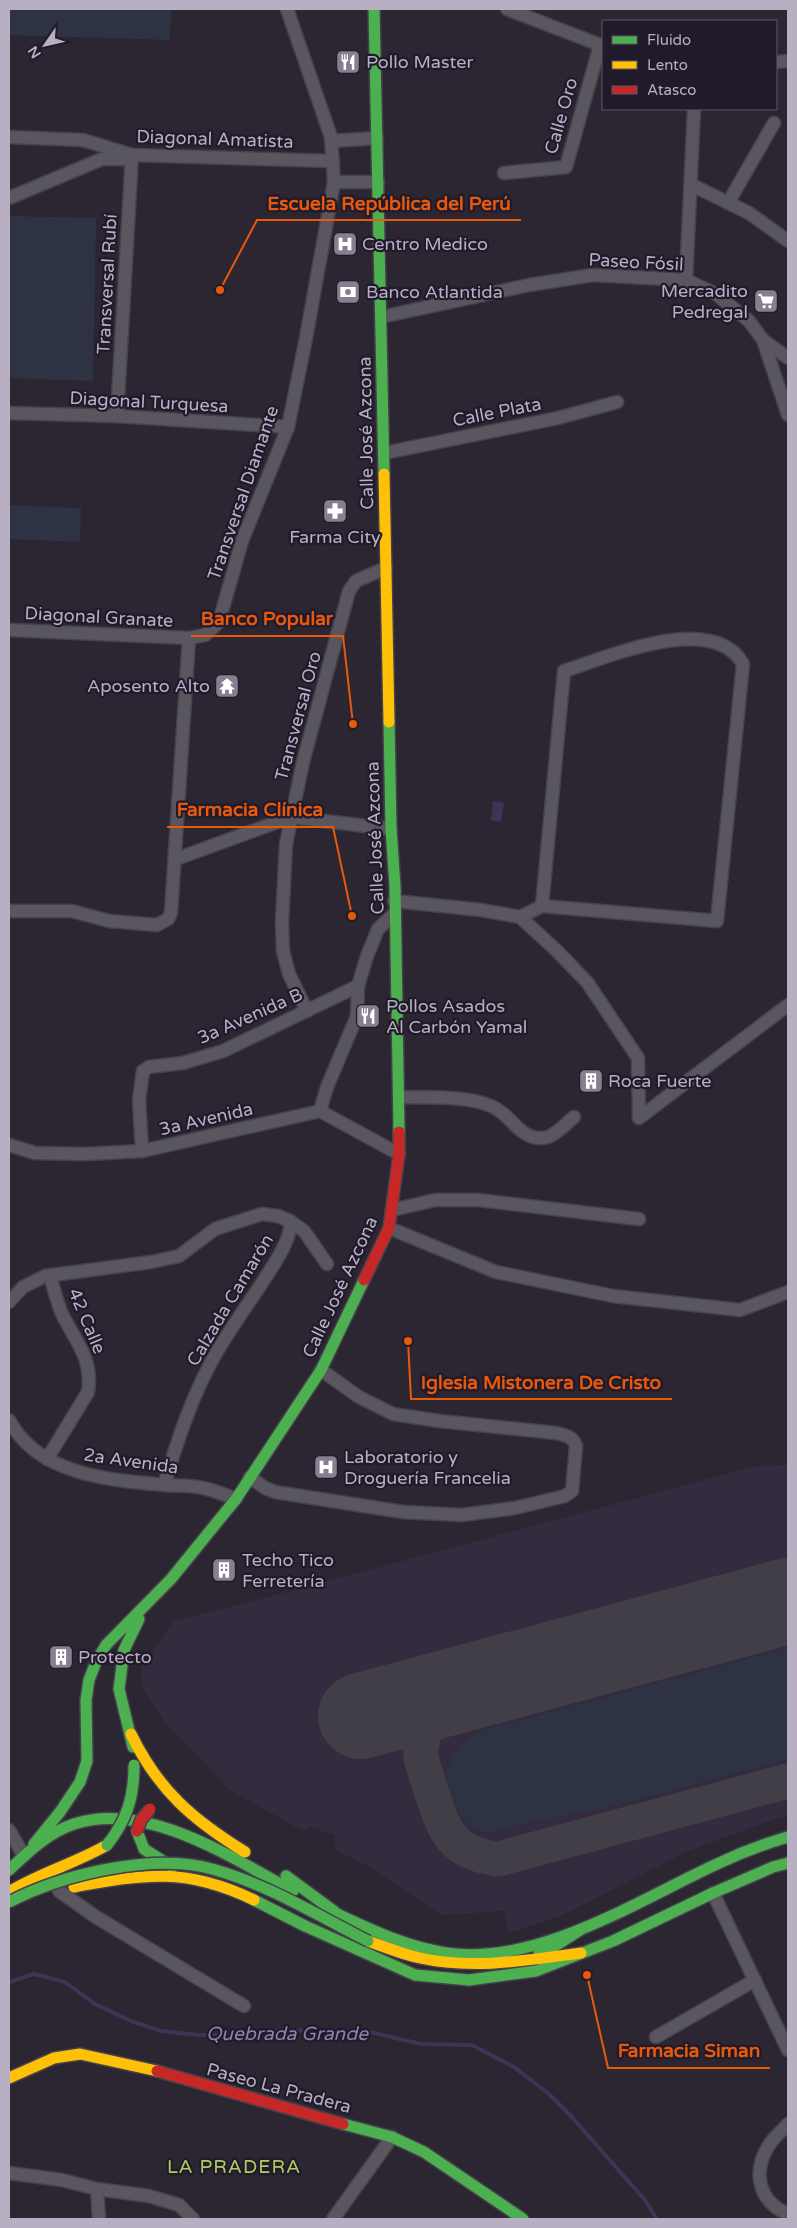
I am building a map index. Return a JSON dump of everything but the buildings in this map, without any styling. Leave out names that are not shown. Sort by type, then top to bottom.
[{"type":"main road","name":"Calle José Azcona","points":[[26,1853],[60,1812],[80,1782],[87,1761],[86,1700],[89,1680],[96,1662],[106,1646],[155,1596],[236,1499],[321,1370],[389,1228],[399,1154],[399,1097],[391,829],[374,9]]},
{"type":"main road","name":"Calle José Azcona","points":[[9,1892],[34,1876],[76,1862],[107,1845],[121,1828],[131,1808],[135,1787],[134,1764],[131,1734],[123,1712],[119,1689],[120,1668],[124,1650],[135,1626],[155,1596]]},
{"type":"main road","points":[[131,1734],[153,1776],[188,1814],[220,1837],[297,1883],[335,1912]]},
{"type":"main road","points":[[188,1814],[171,1806],[162,1805],[150,1810],[141,1820],[137,1831],[138,1840],[144,1850],[188,1878]]},
{"type":"main road","points":[[9,1870],[26,1853],[54,1833],[75,1824],[96,1819],[116,1819],[151,1825],[198,1841],[385,1936],[444,1953],[490,1954],[553,1940],[580,1930],[726,1861],[770,1842],[788,1837]]},
{"type":"main road","points":[[9,1910],[59,1891],[93,1883],[160,1875],[188,1878],[220,1885],[305,1926],[415,1975],[469,1980],[536,1971],[613,1941],[713,1893],[773,1867],[788,1863]]},
{"type":"main road","points":[[9,1902],[34,1888],[116,1866],[193,1865],[213,1869],[250,1883],[368,1941],[420,1958],[473,1964],[496,1964],[582,1953]]},
{"type":"main road","points":[[524,1959],[550,1949],[580,1930]]},
{"type":"main road","name":"Paseo La Pradera","points":[[9,2078],[54,2058],[80,2054],[105,2058],[392,2137],[424,2152],[523,2219]]},
{"type":"street","name":"Transversal Diamante","points":[[189,638],[205,635],[219,622],[242,541],[288,427],[334,182],[331,141],[287,9]]},
{"type":"street","points":[[507,9],[601,45]]},
{"type":"street","name":"Calle Oro","points":[[504,173],[566,167],[601,45]]},
{"type":"street","points":[[686,280],[692,185],[694,110]]},
{"type":"street","points":[[728,203],[774,123]]},
{"type":"street","name":"Diagonal Amatista","points":[[9,137],[83,140],[132,157],[332,161]]},
{"type":"street","points":[[331,141],[377,138]]},
{"type":"street","points":[[9,198],[102,159],[132,157]]},
{"type":"street","name":"Transversal Rubí","points":[[117,416],[132,157]]},
{"type":"street","points":[[334,182],[378,182]]},
{"type":"street","points":[[692,185],[749,213],[788,241]]},
{"type":"street","name":"Paseo Fósil","points":[[381,317],[529,285],[593,275],[686,280],[716,294],[749,321],[763,340],[788,415]]},
{"type":"street","points":[[763,340],[788,358]]},
{"type":"street","name":"Calle Plata","points":[[384,453],[558,418],[617,402]]},
{"type":"street","name":"Diagonal Turquesa","points":[[9,413],[117,416],[288,427]]},
{"type":"street","name":"Transversal Oro","points":[[306,1011],[289,974],[283,950],[282,922],[286,844],[290,817],[349,591],[356,581],[386,568]]},
{"type":"street","name":"Diagonal Granate","points":[[9,630],[189,638]]},
{"type":"street","points":[[9,911],[72,911],[109,921],[157,925],[168,919],[171,913],[176,859],[189,638]]},
{"type":"street","points":[[520,917],[542,906],[717,922],[744,664],[734,650],[696,638],[652,643],[564,670],[542,906]]},
{"type":"street","points":[[176,859],[290,817],[391,829]]},
{"type":"street","points":[[394,901],[480,910],[520,917],[587,982],[638,1058],[639,1118],[788,1005]]},
{"type":"street","points":[[394,914],[378,929],[358,986],[357,1016],[327,1087],[320,1111],[399,1154]]},
{"type":"street","name":"3a Avenida B","points":[[142,1151],[138,1100],[144,1071],[149,1067],[183,1063],[223,1051],[358,986]]},
{"type":"street","points":[[399,1097],[466,1100],[492,1106],[526,1135],[542,1138],[553,1134],[574,1117]]},
{"type":"street","name":"3a Avenida","points":[[9,1145],[35,1153],[86,1154],[142,1151],[320,1111]]},
{"type":"street","points":[[392,1210],[435,1200],[478,1200],[639,1219]]},
{"type":"street","name":"Calzada Camarón","points":[[9,1302],[23,1287],[34,1280],[179,1256],[215,1229],[262,1214],[278,1216],[290,1221],[291,1230],[274,1263],[218,1351],[198,1391],[179,1436],[164,1485]]},
{"type":"street","points":[[290,1221],[304,1231],[327,1264]]},
{"type":"street","points":[[389,1228],[496,1272],[613,1296],[740,1310],[788,1292]]},
{"type":"street","name":"42 Calle","points":[[47,1459],[88,1392],[90,1379],[86,1357],[62,1314],[50,1276]]},
{"type":"street","points":[[250,1477],[265,1488],[275,1492],[403,1512],[462,1515],[515,1508],[565,1496],[572,1491],[576,1446],[574,1440],[570,1437],[556,1433],[439,1421],[394,1414],[359,1397],[321,1370]]},
{"type":"street","name":"2a Avenida","points":[[9,1420],[23,1440],[47,1459],[71,1470],[90,1475],[202,1488],[236,1499]]},
{"type":"street","points":[[9,1830],[26,1853]]},
{"type":"street","points":[[59,1891],[96,1917],[244,2006]]},
{"type":"street","points":[[713,1893],[788,2050]]},
{"type":"street","points":[[656,2037],[755,1980]]},
{"type":"street","points":[[788,2124],[770,2143],[761,2160],[759,2180],[766,2196],[776,2209],[788,2214]]},
{"type":"street","points":[[333,2219],[392,2137]]},
{"type":"street","points":[[9,2173],[62,2180],[97,2189],[149,2196],[179,2205],[193,2219]]},
{"type":"street","points":[[97,2189],[99,2219]]},
{"type":"shaded area","points":[[9,9],[171,9],[170,40],[9,35]]},
{"type":"shaded area","points":[[9,216],[96,218],[93,381],[9,378]]},
{"type":"shaded area","points":[[9,505],[81,508],[80,542],[9,539]]},
{"type":"shaded area","points":[[493,801],[504,803],[501,822],[491,820]]},
{"type":"shaded area","points":[[788,1465],[788,1816],[688,1851],[561,1916],[509,1933],[504,1911],[442,1915],[373,1869],[336,1850],[334,1835],[310,1827],[303,1831],[230,1790],[165,1723],[143,1688],[141,1668],[173,1621],[756,1466]]},
{"type":"shaded area","points":[[788,1648],[788,1759],[632,1801],[492,1831],[475,1828],[455,1808],[452,1810],[446,1787],[446,1776],[449,1766],[459,1748],[476,1732]]},
{"type":"waterway","name":"Quebrada Grande","points":[[9,1982],[34,1974],[65,1982],[95,2004],[131,2021],[161,2031],[199,2035],[239,2035],[282,2030],[370,2032],[421,2044],[472,2045],[514,2067],[549,2094],[571,2116],[644,2199],[657,2219]]},
{"type":"taxiway","points":[[465,1688],[442,1706],[431,1720],[423,1737],[421,1756],[444,1825],[458,1844],[468,1851],[481,1856],[498,1859],[788,1781]]},
{"type":"runway","points":[[361,1716],[788,1601]]},
{"type":"traffic: fast","points":[[374,9],[384,474]]},
{"type":"traffic: fast","points":[[389,722],[391,829],[395,886],[399,1132]]},
{"type":"traffic: fast","points":[[34,1844],[60,1812],[80,1782],[87,1761],[86,1700],[89,1680],[96,1662],[106,1645],[171,1579],[236,1499],[321,1370],[364,1280]]},
{"type":"traffic: fast","points":[[133,1747],[119,1689],[124,1650],[139,1619]]},
{"type":"traffic: fast","points":[[107,1845],[120,1826],[128,1808],[133,1787],[134,1765]]},
{"type":"traffic: fast","points":[[9,1870],[39,1843],[56,1832],[74,1824],[102,1819],[130,1820],[159,1826],[188,1836],[243,1863],[293,1891]]},
{"type":"traffic: fast","points":[[137,1831],[144,1849],[172,1867]]},
{"type":"traffic: fast","points":[[333,1912],[408,1944],[455,1954],[489,1954],[523,1948],[556,1939],[590,1926],[726,1860],[788,1837]]},
{"type":"traffic: fast","points":[[9,1902],[55,1883],[109,1869],[163,1863],[189,1865],[212,1869],[252,1883],[292,1901],[368,1941]]},
{"type":"traffic: fast","points":[[254,1900],[305,1926],[415,1975],[469,1980],[536,1971],[613,1941],[713,1893],[773,1867],[788,1863]]},
{"type":"traffic: fast","points":[[286,1876],[335,1912]]},
{"type":"traffic: fast","points":[[539,1953],[550,1949],[580,1930]]},
{"type":"traffic: fast","points":[[343,2124],[392,2137],[424,2152],[523,2219]]},
{"type":"traffic: slow","points":[[384,474],[389,722]]},
{"type":"traffic: slow","points":[[131,1734],[153,1772],[165,1788],[209,1828],[245,1852]]},
{"type":"traffic: slow","points":[[9,1892],[107,1845]]},
{"type":"traffic: slow","points":[[74,1887],[123,1879],[166,1876],[207,1882],[230,1889],[254,1900]]},
{"type":"traffic: slow","points":[[368,1941],[420,1958],[440,1962],[500,1963],[581,1953]]},
{"type":"traffic: slow","points":[[9,2078],[54,2058],[80,2054],[157,2071]]},
{"type":"traffic: jam","points":[[364,1280],[389,1228],[399,1154],[399,1132]]},
{"type":"traffic: jam","points":[[137,1831],[141,1820],[150,1809]]},
{"type":"traffic: jam","points":[[157,2071],[343,2124]]},
{"type":"place","name":"Pollo Master","points":[[348,62]]},
{"type":"place","name":"Centro Medico","points":[[345,244]]},
{"type":"place","name":"Escuela República del Perú","points":[[220,290]]},
{"type":"place","name":"Banco Atlantida","points":[[348,292]]},
{"type":"place","name":"Mercadito Pedregal","points":[[766,301]]},
{"type":"place","name":"Farma City","points":[[335,511]]},
{"type":"place","name":"Aposento Alto","points":[[227,686]]},
{"type":"place","name":"Banco Popular","points":[[353,724]]},
{"type":"place","name":"Farmacia Clínica","points":[[352,916]]},
{"type":"place","name":"Pollos Asados Al Carbón Yamal","points":[[368,1016]]},
{"type":"place","name":"Roca Fuerte","points":[[591,1081]]},
{"type":"place","name":"Iglesia Mistonera De Cristo","points":[[408,1341]]},
{"type":"place","name":"Laboratorio y Droguería Francelia","points":[[326,1467]]},
{"type":"place","name":"Techo Tico Ferretería","points":[[224,1570]]},
{"type":"place","name":"Protecto","points":[[61,1657]]},
{"type":"place","name":"Farmacia Siman","points":[[587,1975]]},
{"type":"district","name":"LA PRADERA","points":[[234,2167]]}]
